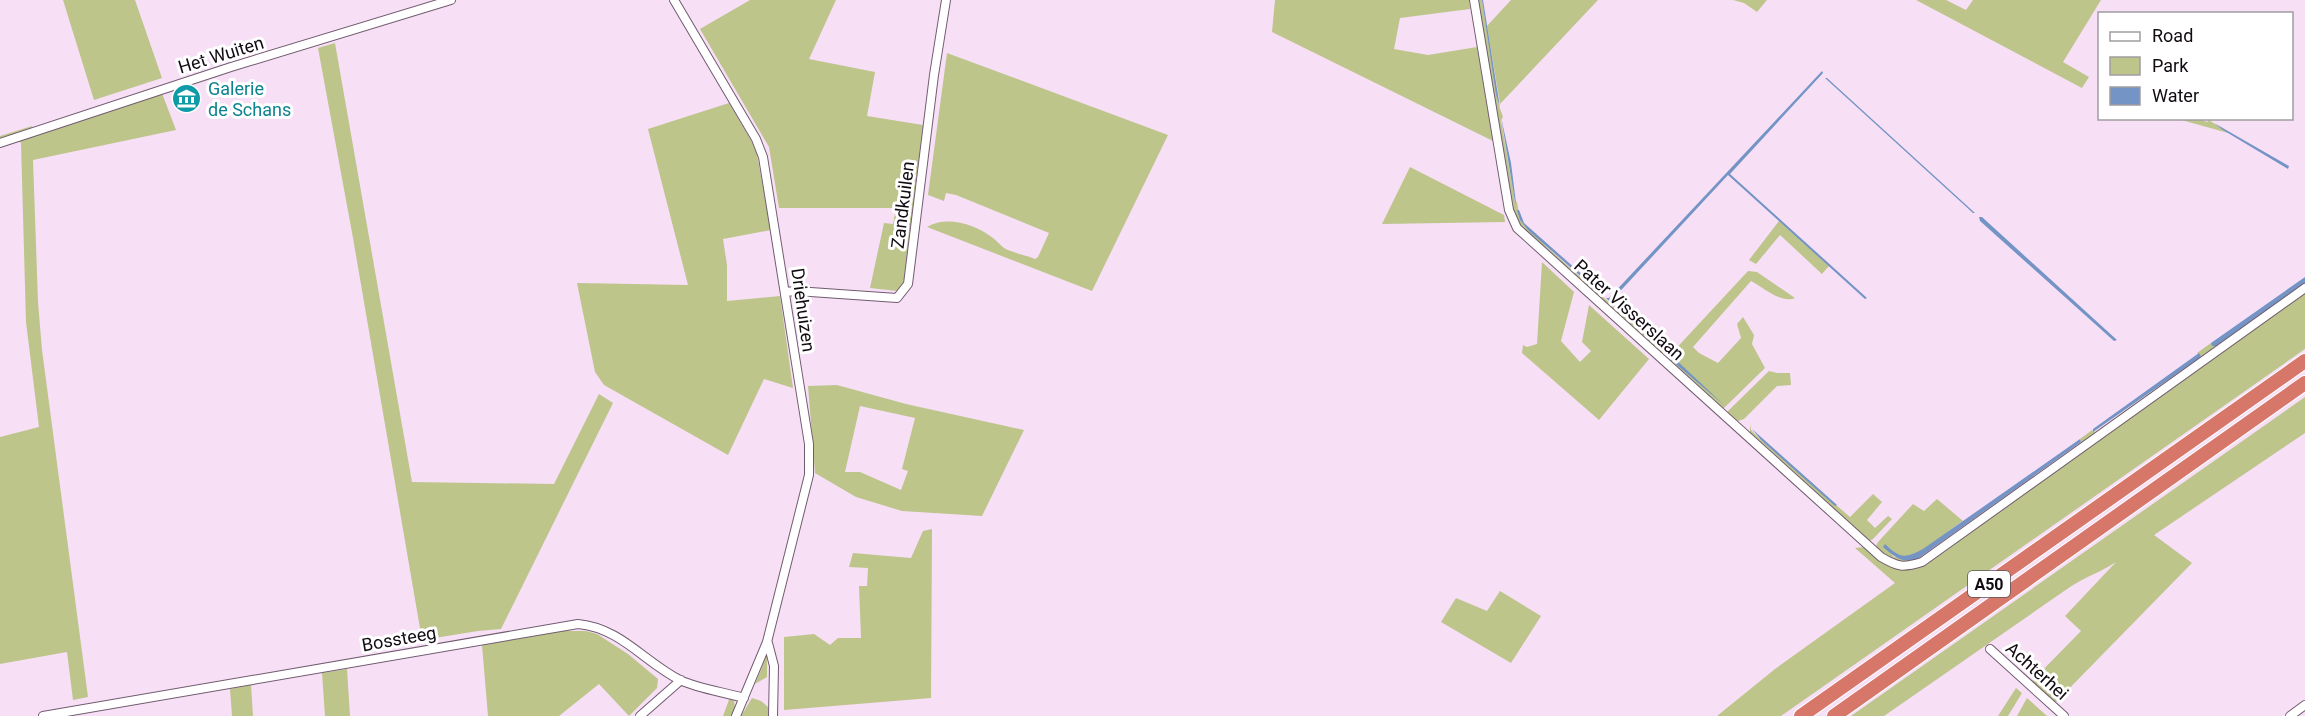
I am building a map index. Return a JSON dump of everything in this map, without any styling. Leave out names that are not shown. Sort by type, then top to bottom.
[{"type":"highway","name":"A50","points":[[1801,716],[2305,361]]},
{"type":"highway","name":"A50","points":[[1834,716],[2305,383]]},
{"type":"street","name":"Het Wuiten","points":[[0,142],[231,67],[451,0]]},
{"type":"street","name":"Driehuizen","points":[[674,0],[756,139],[763,157],[809,444],[809,476],[767,642],[736,716]]},
{"type":"street","name":"Zandkuilen","points":[[785,292],[897,298],[908,284],[934,75],[946,0]]},
{"type":"street","name":"Pater Visserslaan","points":[[1474,0],[1509,210],[1517,228],[1881,557],[1897,566],[1909,566],[1922,562],[2305,288]]},
{"type":"street","name":"Bossteeg","points":[[44,716],[578,624],[592,625],[607,630],[681,680],[744,698]]},
{"type":"street","name":"Driehuizen","points":[[767,642],[774,666],[773,716]]},
{"type":"street","name":"Achterhei","points":[[1990,648],[2064,716]]},
{"type":"street","points":[[640,716],[681,680]]},
{"type":"street","points":[[2290,716],[2305,705]]},
{"type":"green space","points":[[63,0],[135,0],[162,78],[94,100]]},
{"type":"green space","points":[[750,0],[836,0],[809,59],[875,72],[867,116],[923,125],[903,286],[897,291],[870,288],[884,223],[893,224],[896,208],[779,208],[769,147],[700,29]]},
{"type":"green space","points":[[1275,0],[1469,0],[1470,9],[1400,18],[1394,49],[1428,55],[1477,47],[1493,141],[1272,32]]},
{"type":"green space","points":[[1477,0],[1482,0],[1499,106],[1503,117],[1501,120],[1515,202],[1517,202],[1520,220],[1549,249],[1665,352],[1661,354],[1519,227],[1511,209]]},
{"type":"green space","points":[[1511,0],[1598,0],[1500,104],[1487,26]]},
{"type":"green space","points":[[1733,0],[1767,0],[1757,12],[1744,3]]},
{"type":"green space","points":[[1916,0],[1946,0],[1966,10],[1973,0],[2101,0],[2063,62],[2089,77],[2082,88]]},
{"type":"green space","points":[[335,43],[412,482],[554,484],[599,394],[613,403],[501,629],[422,640],[318,48]]},
{"type":"green space","points":[[947,53],[1168,135],[1092,291],[927,227],[943,222],[961,223],[986,233],[1004,248],[1035,259],[1049,233],[956,195],[946,193],[944,201],[928,195]]},
{"type":"green space","points":[[160,88],[176,130],[33,160],[42,350],[88,697],[73,700],[67,652],[0,664],[0,437],[39,427],[26,322],[21,143],[19,141],[0,147],[0,136],[32,126],[33,130]]},
{"type":"green space","points":[[729,103],[756,149],[771,230],[723,239],[727,265],[727,301],[780,296],[793,388],[764,379],[728,455],[604,385],[595,372],[577,283],[688,285],[648,129]]},
{"type":"green space","points":[[2182,120],[2207,122],[2209,120],[2228,133]]},
{"type":"green space","points":[[1410,167],[1504,215],[1505,222],[1382,224]]},
{"type":"green space","points":[[1779,221],[1829,266],[1822,274],[1780,235],[1756,264],[1749,260]]},
{"type":"green space","points":[[1542,262],[1574,292],[1561,341],[1580,362],[1591,351],[1582,342],[1589,305],[1649,359],[1599,420],[1522,353],[1523,345],[1527,347],[1537,344]]},
{"type":"green space","points":[[1748,271],[1757,272],[1795,298],[1778,297],[1751,281],[1693,347],[1699,353],[1718,363],[1741,338],[1737,324],[1743,317],[1754,335],[1752,344],[1765,368],[1724,408],[1719,408],[1669,364],[1670,355]]},
{"type":"green space","points":[[2305,283],[1923,559],[1909,562],[1898,561],[1875,548],[1913,504],[1924,511],[1937,499],[1963,521],[1924,549],[1908,556],[1901,556],[1885,545],[1894,557],[1919,558],[1926,555],[2081,443],[2080,439],[2092,430],[2095,432],[2198,359],[2201,356],[2197,353],[2211,343],[2216,346]]},
{"type":"green space","points":[[2305,292],[2305,349],[1781,716],[1717,716],[1775,669],[1895,583],[1855,548],[1865,547],[1891,566],[1898,568],[1913,569],[1922,566]]},
{"type":"green space","points":[[1769,371],[1790,373],[1791,385],[1777,386],[1744,419],[1735,422],[1727,414],[1728,411]]},
{"type":"green space","points":[[837,385],[906,404],[1024,430],[982,516],[902,511],[856,497],[815,473],[808,386]],"holes":[[[860,406],[915,418],[902,469],[908,471],[901,490],[860,472],[845,472]]]},
{"type":"green space","points":[[2305,397],[2305,433],[2154,535],[2192,563],[2054,704],[2030,683],[2081,631],[2065,616],[2116,562],[2070,587],[1884,716],[1851,716]]},
{"type":"green space","points":[[1750,424],[1751,430],[1761,440],[1850,517],[1873,494],[1882,502],[1867,520],[1875,528],[1888,516],[1892,519],[1868,542],[1750,436]]},
{"type":"green space","points":[[932,529],[931,698],[784,710],[784,637],[814,634],[830,645],[838,638],[861,638],[859,586],[867,586],[868,568],[849,567],[853,553],[911,558],[923,531]]},
{"type":"green space","points":[[1500,591],[1541,616],[1511,663],[1441,622],[1456,598],[1487,611]]},
{"type":"green space","points":[[561,631],[586,631],[597,634],[628,654],[658,679],[657,688],[629,716],[599,684],[559,716],[488,716],[482,645]]},
{"type":"green space","points":[[767,655],[767,677],[755,684]]},
{"type":"green space","points":[[347,669],[350,716],[325,716],[322,673]]},
{"type":"green space","points":[[251,685],[253,716],[232,716],[230,689]]},
{"type":"green space","points":[[2016,688],[2022,693],[2008,716],[1998,716]]},
{"type":"green space","points":[[730,697],[734,701],[735,708],[732,716],[723,716]]},
{"type":"green space","points":[[752,698],[768,707],[768,716],[741,716]]},
{"type":"green space","points":[[2027,698],[2047,716],[2017,716]]},
{"type":"water","points":[[1483,0],[1500,108],[1496,94]]},
{"type":"water","points":[[1822,71],[1823,73],[1730,174],[1867,298],[1865,299],[1728,175],[1611,301],[1660,349],[1606,298],[1609,298]]},
{"type":"water","points":[[1825,78],[1827,78],[1975,213],[1973,213]]},
{"type":"water","points":[[1501,117],[1511,163],[1516,203],[1515,202]]},
{"type":"water","points":[[2214,123],[2289,166],[2288,169],[2223,130]]},
{"type":"water","points":[[1517,210],[1524,223],[1595,286],[1601,294],[1529,231],[1520,220]]},
{"type":"water","points":[[1979,217],[1982,217],[2117,340],[2114,341],[1980,221]]},
{"type":"water","points":[[2305,277],[2305,283],[2216,346],[2212,346],[2211,343]]},
{"type":"water","points":[[2199,353],[2201,356],[2198,359],[2093,432],[2093,429]]},
{"type":"water","points":[[1674,358],[1724,405],[1671,360]]},
{"type":"water","points":[[1752,429],[1837,505],[1835,506],[1761,440]]},
{"type":"water","points":[[2080,439],[2081,442],[1919,558],[1904,560],[1895,557],[1883,547],[1885,544],[1903,556],[1923,549]]},
{"type":"place","name":"Galerie de Schans","points":[[187,99]]}]
